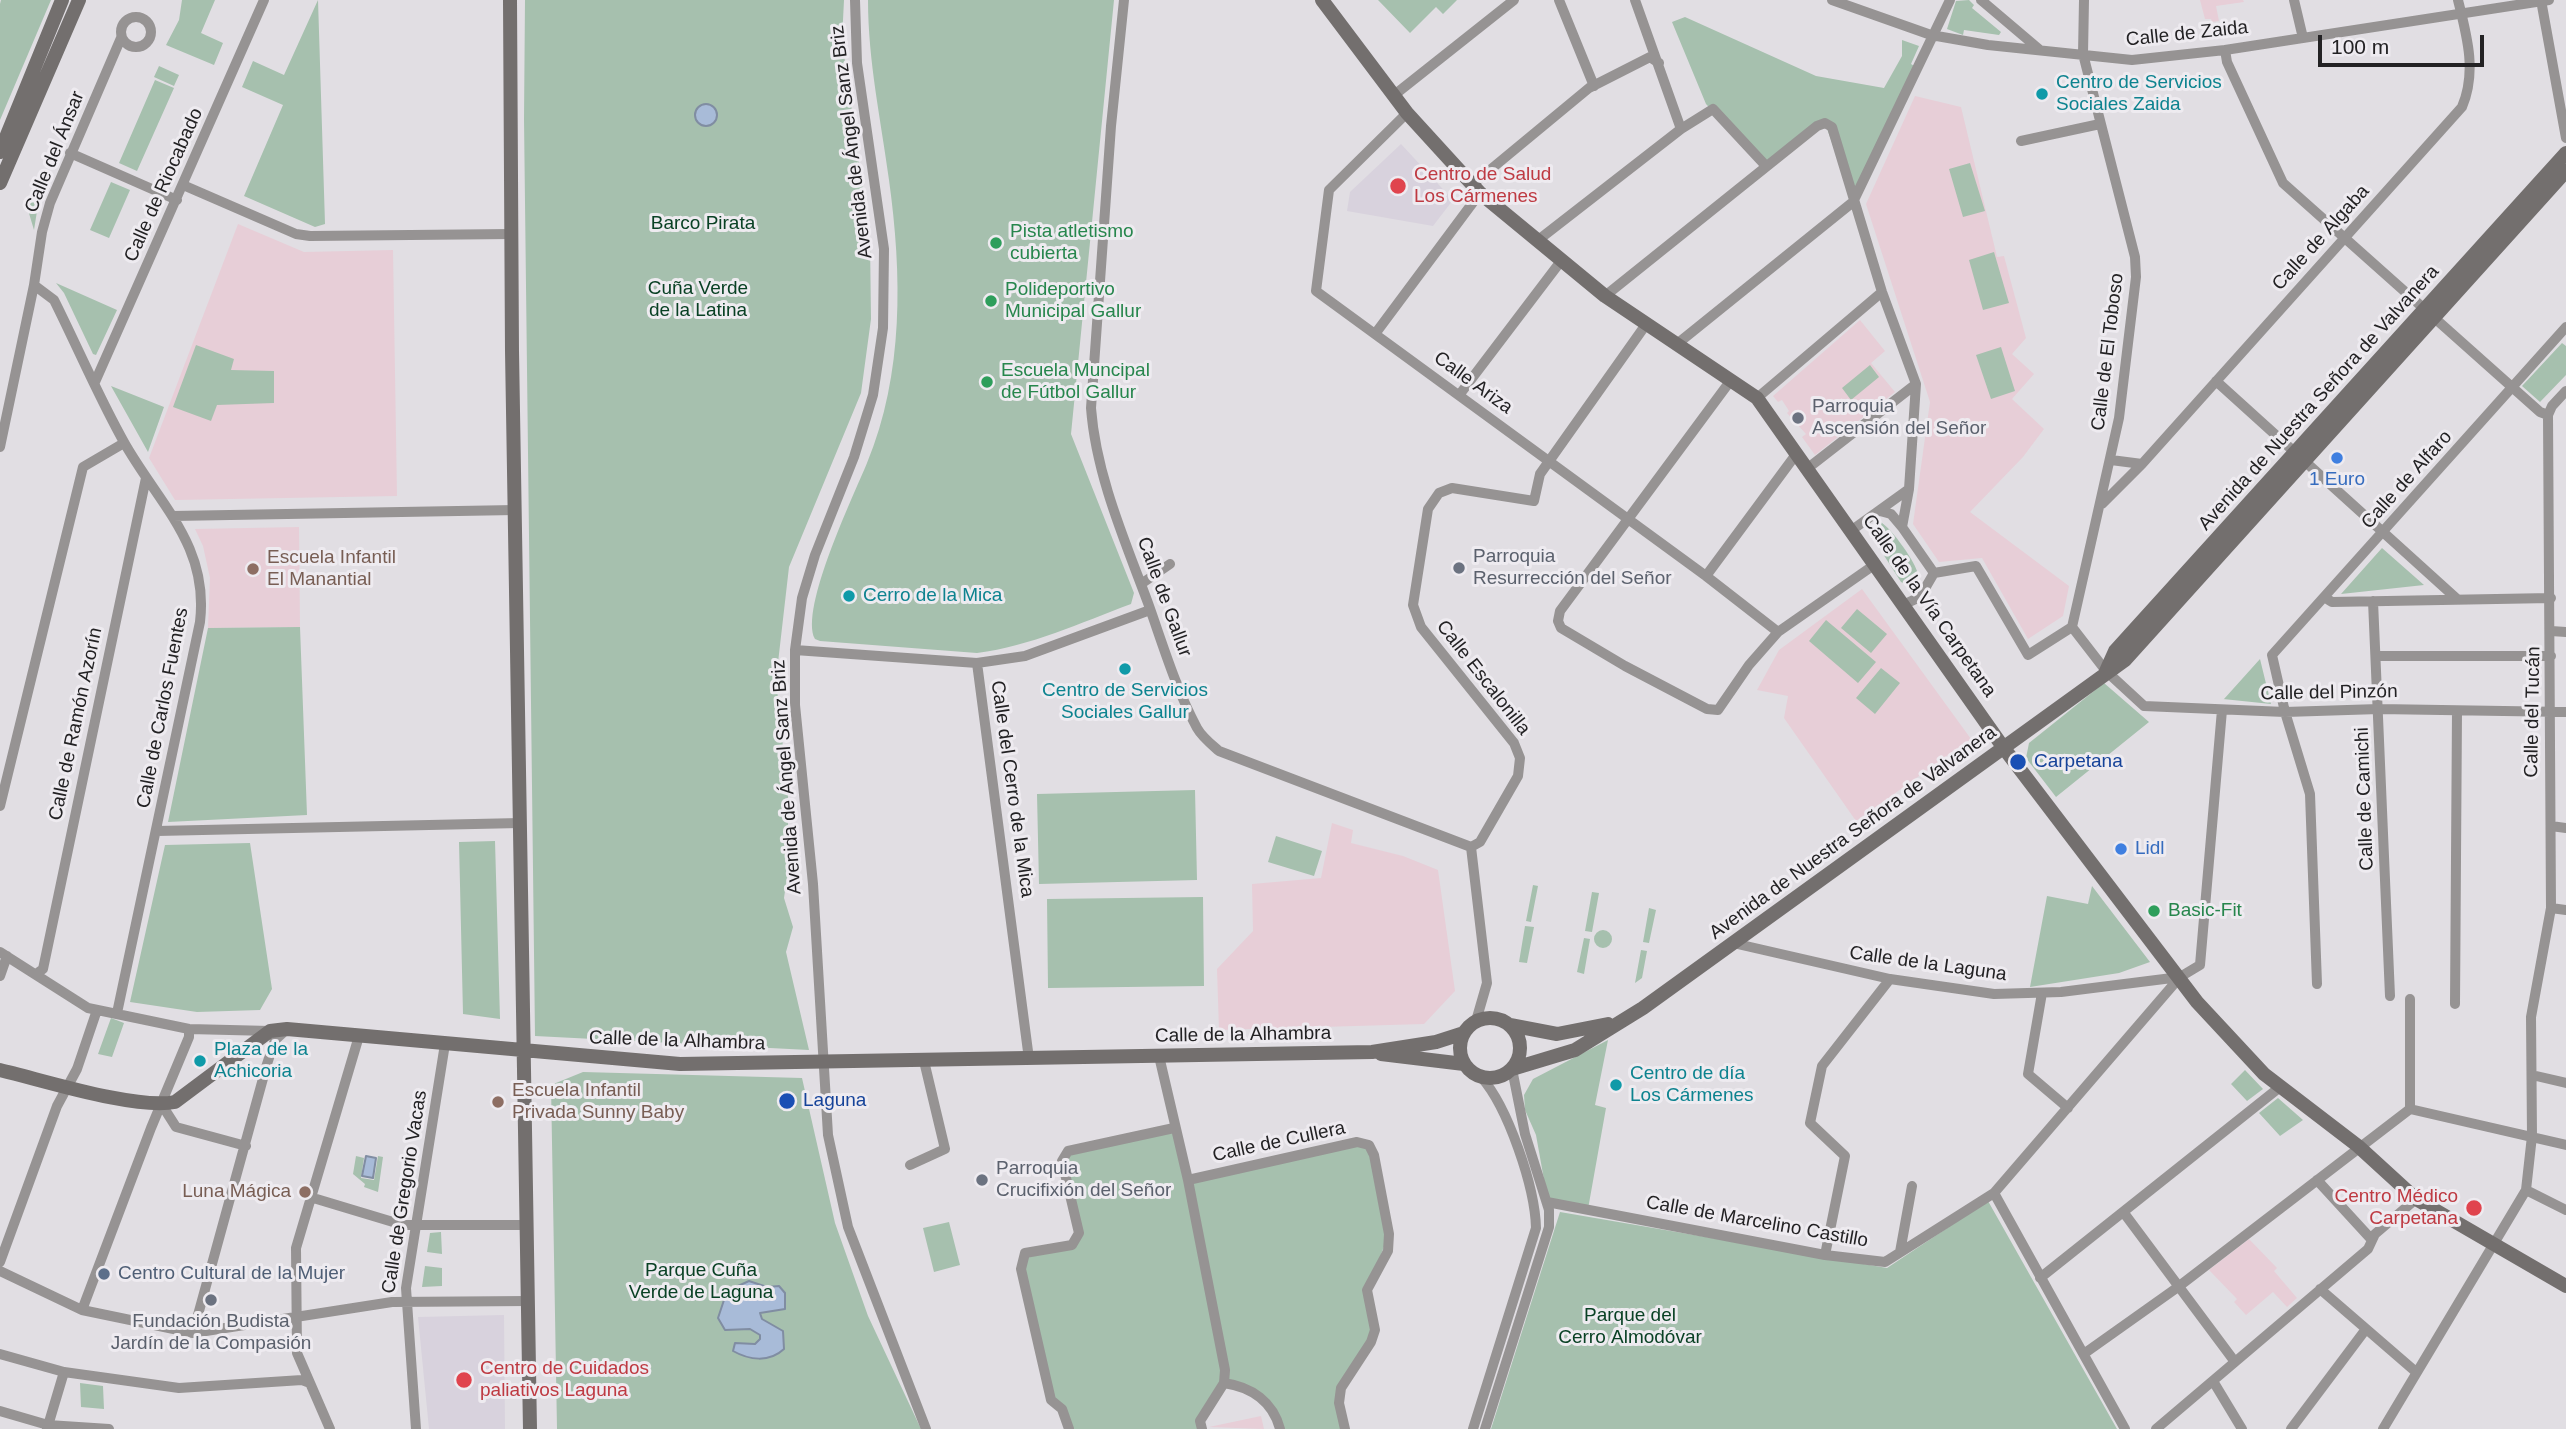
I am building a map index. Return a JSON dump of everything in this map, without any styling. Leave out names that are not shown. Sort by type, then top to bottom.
[{"type":"street","points":[[0,152],[62,0]]},
{"type":"street","points":[[0,183],[79,0]]},
{"type":"street","name":"Calle de Riocabado","points":[[94,382],[264,0]]},
{"type":"street","points":[[510,0],[510,234],[530,1429]]},
{"type":"street","name":"Avenida de Ángel Sanz Briz","points":[[855,0],[857,63],[884,249],[883,328],[873,396],[854,457],[815,555],[802,598],[795,650],[795,705],[813,884],[828,1135],[848,1227],[926,1429]]},
{"type":"street","name":"Calle de Gallur","points":[[1124,0],[1111,126],[1091,408],[1093,437],[1150,610],[1198,730],[1219,751],[1471,848]]},
{"type":"street","name":"Calle de la Vía Carpetana","points":[[1322,0],[1393,96],[1476,189],[1605,296],[1757,398],[1874,565],[1905,604],[2003,747],[2197,1002],[2280,1087],[2358,1146],[2416,1199],[2566,1286]]},
{"type":"street","points":[[1393,96],[1514,0]]},
{"type":"street","points":[[1559,0],[1594,86]]},
{"type":"street","points":[[1635,0],[1681,129]]},
{"type":"street","name":"Calle de Zaida","points":[[1832,0],[1931,35],[2132,60],[2225,50],[2544,1]]},
{"type":"street","points":[[1677,344],[1853,202],[1950,0]]},
{"type":"street","points":[[1981,0],[2039,50]]},
{"type":"street","name":"Calle de El Toboso","points":[[2072,628],[2111,460],[2136,277],[2135,257],[2083,54],[2084,0]]},
{"type":"street","points":[[2294,0],[2303,38]]},
{"type":"street","name":"Calle de Algaba","points":[[2102,503],[2142,464],[2462,107],[2471,87],[2471,70],[2458,0]]},
{"type":"street","points":[[2544,1],[2566,138]]},
{"type":"street","name":"Calle del Ánsar","points":[[0,447],[34,285],[42,232],[70,153],[121,38]]},
{"type":"street","points":[[2225,50],[2227,62],[2283,183],[2431,312],[2540,412],[2549,415],[2552,406],[2566,391]]},
{"type":"street","points":[[1375,334],[1476,189],[1594,86],[1650,57],[1659,63]]},
{"type":"street","points":[[1537,241],[1681,129],[1713,109],[1766,166]]},
{"type":"street","name":"Calle Ariza","points":[[1407,113],[1329,190],[1316,291],[1460,394],[1548,462],[1706,576],[1777,632]]},
{"type":"street","points":[[1605,296],[1766,166],[1825,123],[1832,127],[1882,292],[1916,384],[1909,489],[1902,527]]},
{"type":"street","points":[[2021,141],[2100,124]]},
{"type":"street","points":[[70,153],[177,200]]},
{"type":"street","name":"Avenida de Nuestra Señora de Valvanera","points":[[1512,1069],[1575,1049],[1620,1022],[2041,722],[2106,671],[2115,651],[2300,458],[2431,312],[2566,153]]},
{"type":"street","name":"Avenida de Nuestra Señora de Valvanera","points":[[2431,312],[2566,171]]},
{"type":"street","points":[[183,185],[296,234],[510,234]]},
{"type":"street","points":[[1460,394],[1561,261]]},
{"type":"street","name":"Calle de Carlos Fuentes","points":[[34,285],[54,300],[124,443],[173,516],[198,568],[202,604],[157,831],[117,1013]]},
{"type":"street","points":[[1757,398],[1882,292]]},
{"type":"street","points":[[1548,462],[1647,323]]},
{"type":"street","name":"Calle de Alfaro","points":[[2285,712],[2272,655],[2566,327]]},
{"type":"street","points":[[1731,380],[1560,611],[1558,621],[1568,634],[1707,709],[1718,710],[1749,665],[1777,632],[1874,565]]},
{"type":"street","points":[[2216,381],[2457,599]]},
{"type":"street","points":[[1808,468],[1916,384]]},
{"type":"street","name":"Calle del Tucán","points":[[2526,1190],[2532,1136],[2532,1007],[2550,908],[2549,415]]},
{"type":"street","points":[[0,806],[83,467],[124,443]]},
{"type":"street","points":[[1706,576],[1797,453]]},
{"type":"street","points":[[2111,460],[2142,464]]},
{"type":"street","name":"Calle Escalonilla","points":[[1471,848],[1480,842],[1518,776],[1520,758],[1514,743],[1421,627],[1413,605],[1428,509],[1439,493],[1452,488],[1534,501],[1539,474],[1548,462]]},
{"type":"street","name":"Calle de Ramón Azorín","points":[[36,974],[43,969],[146,478]]},
{"type":"street","points":[[1852,530],[1909,489]]},
{"type":"street","points":[[173,516],[515,510]]},
{"type":"street","points":[[1880,511],[1891,514],[1934,573]]},
{"type":"street","points":[[1141,584],[1170,564]]},
{"type":"street","points":[[1934,573],[1976,566],[2028,655],[2072,628]]},
{"type":"street","points":[[1905,604],[1920,597],[1934,573]]},
{"type":"street","points":[[2324,597],[2332,602],[2551,598]]},
{"type":"street","name":"Calle de Camichi","points":[[2372,601],[2390,996]]},
{"type":"street","name":"Calle del Cerro de la Mica","points":[[1029,1059],[977,663],[1025,656],[1150,610]]},
{"type":"street","name":"Calle del Pinzón","points":[[2072,628],[2106,671],[2144,706],[2285,712],[2379,709],[2566,712]]},
{"type":"street","points":[[2551,631],[2566,632]]},
{"type":"street","points":[[795,650],[977,663]]},
{"type":"street","points":[[2376,656],[2551,656]]},
{"type":"street","name":"Calle de la Laguna","points":[[1733,943],[1890,979],[1994,994],[2042,993],[2180,977],[2200,965],[2222,710]]},
{"type":"street","points":[[2455,1004],[2457,711]]},
{"type":"street","points":[[2285,712],[2311,794],[2317,984]]},
{"type":"street","points":[[157,831],[520,823]]},
{"type":"street","points":[[2551,827],[2566,828]]},
{"type":"street","points":[[1471,848],[1487,983],[1476,1021],[1464,1033],[1460,1048],[1464,1064],[1494,1091],[1509,1124],[1534,1201],[1536,1228],[1473,1429]]},
{"type":"street","points":[[2550,908],[2566,910]]},
{"type":"street","points":[[0,976],[4,954]]},
{"type":"street","name":"Calle de la Alhambra","points":[[4,954],[88,1008],[189,1029],[287,1029],[680,1064],[1372,1052],[1436,1042],[1464,1033]]},
{"type":"street","name":"Calle de Marcelino Castillo","points":[[1547,1202],[1825,1255],[1885,1262],[1994,1193],[2180,977]]},
{"type":"street","points":[[1825,1255],[1845,1156],[1810,1123],[1822,1066],[1890,979]]},
{"type":"street","points":[[2042,993],[2028,1074],[2068,1108]]},
{"type":"street","points":[[2410,999],[2410,1109]]},
{"type":"street","points":[[0,1262],[67,1086],[77,1069],[97,1010]]},
{"type":"street","points":[[1476,1021],[1496,1018],[1510,1024],[1518,1034],[1521,1047],[1512,1069],[1492,1078],[1481,1077]]},
{"type":"street","name":"Avenida de Nuestra Señora de Valvanera","points":[[1510,1024],[1557,1034],[1620,1022]]},
{"type":"street","points":[[82,1310],[190,1037],[189,1029]]},
{"type":"street","points":[[193,1333],[275,1040],[287,1029]]},
{"type":"street","points":[[0,1070],[138,1102],[162,1105],[175,1102],[270,1031]]},
{"type":"street","points":[[330,1429],[297,1353],[296,1248],[359,1036]]},
{"type":"street","name":"Calle de Gregorio Vacas","points":[[416,1429],[405,1301],[445,1044]]},
{"type":"street","name":"Calle de la Alhambra","points":[[1372,1052],[1414,1060],[1464,1064]]},
{"type":"street","points":[[1158,1056],[1188,1180],[1225,1370],[1224,1383],[1200,1421],[1202,1429]]},
{"type":"street","points":[[910,1165],[945,1149],[924,1061]]},
{"type":"street","points":[[1485,1429],[1549,1227],[1547,1202],[1518,1111],[1512,1069]]},
{"type":"street","points":[[2532,1075],[2566,1083]]},
{"type":"street","points":[[2040,1278],[2280,1087]]},
{"type":"street","points":[[162,1105],[176,1127],[246,1146]]},
{"type":"street","points":[[2085,1353],[2178,1287],[2358,1146],[2410,1109],[2566,1144]]},
{"type":"street","points":[[1069,1429],[1062,1409],[1051,1400],[1021,1269],[1022,1258],[1025,1253],[1072,1245],[1079,1233],[1062,1161],[1068,1151],[1174,1128]]},
{"type":"street","name":"Calle de Cullera","points":[[1188,1180],[1357,1142],[1369,1145],[1374,1154],[1389,1234],[1388,1251],[1367,1290],[1375,1330],[1371,1342],[1341,1388],[1339,1403],[1345,1429]]},
{"type":"street","points":[[2317,1180],[2372,1240]]},
{"type":"street","points":[[1900,1252],[1913,1186]]},
{"type":"street","points":[[2383,1429],[2526,1190],[2566,1210]]},
{"type":"street","points":[[1994,1193],[2065,1326],[2085,1353],[2125,1429]]},
{"type":"street","points":[[310,1197],[416,1227],[527,1225]]},
{"type":"street","points":[[2156,1429],[2368,1249],[2375,1234],[2416,1199]]},
{"type":"street","points":[[2124,1213],[2235,1362]]},
{"type":"street","points":[[0,1271],[82,1310],[193,1333],[405,1301],[528,1301]]},
{"type":"street","points":[[2320,1289],[2416,1372]]},
{"type":"street","points":[[2291,1429],[2366,1329]]},
{"type":"street","points":[[0,1354],[64,1372],[179,1388],[302,1380],[310,1383]]},
{"type":"street","points":[[48,1427],[64,1372]]},
{"type":"street","points":[[2213,1381],[2242,1429]]},
{"type":"street","points":[[1224,1383],[1245,1387],[1275,1409],[1280,1429]]},
{"type":"street","points":[[0,1411],[48,1427],[109,1429]]},
{"type":"shaded area","points":[[2200,0],[2244,2],[2216,6],[2219,21],[2212,22],[2211,19],[2205,19]]},
{"type":"shaded area","points":[[1915,96],[1961,107],[1997,257],[2004,256],[2026,338],[2012,354],[2034,374],[2012,399],[2044,429],[2023,457],[1970,512],[2069,586],[2063,616],[2028,639],[1982,558],[1939,562],[1913,524],[1930,402],[1866,204]]},
{"type":"shaded area","name":"Centro de Salud Los Cármenes","points":[[1401,144],[1453,200],[1433,226],[1347,211],[1350,192]]},
{"type":"shaded area","points":[[238,224],[304,252],[393,250],[397,496],[175,500],[149,458]]},
{"type":"shaded area","points":[[1860,320],[1885,351],[1871,363],[1895,392],[1815,455],[1802,437],[1806,434],[1787,413],[1789,411],[1782,400],[1778,402],[1773,396]]},
{"type":"shaded area","name":"Escuela Infantil El Manantial","points":[[299,527],[300,627],[208,628],[210,578],[203,546],[195,529]]},
{"type":"shaded area","points":[[1862,589],[1971,739],[1856,821],[1784,718],[1788,696],[1757,690],[1779,650]]},
{"type":"shaded area","points":[[1332,823],[1353,830],[1351,843],[1403,856],[1438,870],[1455,991],[1424,1024],[1219,1030],[1217,969],[1253,931],[1252,884],[1321,878]]},
{"type":"shaded area","points":[[2249,1239],[2277,1268],[2274,1271],[2297,1298],[2287,1307],[2273,1292],[2246,1315],[2234,1302],[2237,1299],[2209,1270]]},
{"type":"shaded area","name":"Centro de Cuidados paliativos Laguna","points":[[504,1315],[505,1429],[429,1429],[418,1317]]},
{"type":"shaded area","points":[[1261,1416],[1264,1429],[1209,1427]]},
{"type":"green space","points":[[1,0],[51,0],[0,120],[0,4]]},
{"type":"green space","points":[[182,0],[215,0],[201,33],[223,43],[214,65],[166,45],[179,20]]},
{"type":"green space","points":[[318,0],[325,224],[315,227],[244,196],[283,105],[242,87],[253,61],[284,75]]},
{"type":"green space","name":"Cuña Verde de la Latina","points":[[525,0],[844,0],[842,40],[870,241],[871,319],[861,393],[789,567],[776,680],[788,795],[788,870],[784,898],[793,927],[786,952],[809,1050],[535,1036],[524,119]]},
{"type":"green space","name":"Polideportivo Municipal Gallur","points":[[868,0],[1114,0],[1071,434],[1134,593],[1131,604],[1055,633],[997,650],[977,653],[820,641],[815,639],[812,624],[821,579],[830,552],[879,429],[894,359],[898,287],[896,251],[873,68]]},
{"type":"green space","points":[[1378,0],[1457,0],[1443,14],[1436,7],[1410,33]]},
{"type":"green space","points":[[1969,0],[1974,5],[1972,8],[2001,32],[1999,35],[1964,30],[1963,35],[1947,29],[1956,1]]},
{"type":"green space","points":[[1685,17],[1816,76],[1884,88],[1902,56],[1902,40],[1919,46],[1911,64],[1916,67],[1853,202],[1825,123],[1766,166],[1706,104],[1672,22]]},
{"type":"green space","points":[[159,66],[179,75],[174,86],[154,77]]},
{"type":"green space","points":[[155,80],[174,88],[137,171],[119,163]]},
{"type":"green space","points":[[1970,163],[1985,211],[1963,217],[1949,169]]},
{"type":"green space","points":[[111,182],[130,190],[109,238],[90,230]]},
{"type":"green space","points":[[32,197],[38,205],[34,230],[25,200]]},
{"type":"green space","points":[[1994,252],[2009,303],[1983,310],[1969,260]]},
{"type":"green space","points":[[56,283],[117,310],[96,355],[93,354],[64,293]]},
{"type":"green space","points":[[2562,343],[2566,346],[2566,375],[2540,402],[2522,386]]},
{"type":"green space","points":[[196,345],[234,359],[231,370],[274,371],[274,403],[217,405],[211,421],[173,407]]},
{"type":"green space","points":[[2001,347],[2015,391],[1991,399],[1976,355]]},
{"type":"green space","points":[[1870,365],[1879,377],[1851,400],[1842,388]]},
{"type":"green space","points":[[111,386],[164,407],[148,452]]},
{"type":"green space","points":[[1878,521],[1894,535],[1915,566],[1918,573],[1912,587],[1901,582],[1869,532]]},
{"type":"green space","points":[[2382,548],[2424,585],[2341,594]]},
{"type":"green space","points":[[1857,609],[1887,634],[1871,653],[1841,628]]},
{"type":"green space","points":[[1826,620],[1876,662],[1858,683],[1809,641]]},
{"type":"green space","points":[[300,627],[307,815],[168,822],[208,628]]},
{"type":"green space","points":[[2260,659],[2271,704],[2223,699],[2224,699]]},
{"type":"green space","points":[[1881,668],[1900,683],[1875,714],[1856,698]]},
{"type":"green space","points":[[2104,683],[2149,722],[2056,797],[2026,758],[2029,743]]},
{"type":"green space","points":[[1195,790],[1197,880],[1039,884],[1037,794]]},
{"type":"green space","points":[[1276,836],[1322,851],[1314,876],[1268,862]]},
{"type":"green space","points":[[495,841],[500,1019],[463,1014],[459,842]]},
{"type":"green space","points":[[250,843],[272,989],[260,1010],[197,1012],[130,1002],[165,845]]},
{"type":"green space","points":[[1533,885],[1538,886],[1531,922],[1526,921]]},
{"type":"green space","points":[[2092,886],[2150,962],[2119,973],[2030,987],[2047,896],[2088,904]]},
{"type":"green space","points":[[1592,892],[1599,893],[1592,932],[1585,931]]},
{"type":"green space","points":[[1203,897],[1204,986],[1048,988],[1047,899]]},
{"type":"green space","points":[[1649,908],[1656,910],[1649,943],[1643,942]]},
{"type":"green space","points":[[1525,926],[1534,927],[1527,963],[1519,962]]},
{"type":"green space","points":[[1603,930],[1609,933],[1612,939],[1609,945],[1603,948],[1597,945],[1594,939],[1597,933]]},
{"type":"green space","points":[[1584,938],[1590,939],[1584,974],[1577,972]]},
{"type":"green space","points":[[1641,950],[1647,951],[1642,978],[1635,983]]},
{"type":"green space","points":[[111,1018],[124,1023],[112,1057],[98,1054]]},
{"type":"green space","points":[[1608,1040],[1595,1105],[1606,1108],[1588,1209],[1548,1202],[1536,1135],[1525,1110],[1524,1095],[1533,1079]]},
{"type":"green space","points":[[2245,1070],[2263,1089],[2247,1101],[2231,1084]]},
{"type":"green space","name":"Parque Cuña Verde de Laguna","points":[[583,1072],[802,1078],[835,1223],[868,1316],[921,1429],[557,1429],[551,1085]]},
{"type":"green space","points":[[2278,1098],[2303,1120],[2280,1136],[2259,1113]]},
{"type":"green space","points":[[1174,1128],[1188,1180],[1357,1142],[1369,1145],[1389,1234],[1367,1290],[1375,1330],[1341,1388],[1345,1429],[1280,1429],[1275,1409],[1225,1383],[1200,1421],[1202,1429],[1069,1429],[1051,1400],[1022,1258],[1072,1245],[1079,1233],[1062,1161],[1068,1151]]},
{"type":"green space","points":[[356,1156],[364,1158],[361,1178],[374,1180],[378,1156],[383,1157],[378,1192],[364,1187],[365,1184],[353,1174]]},
{"type":"green space","name":"Parque del Cerro Almodóvar","points":[[1988,1201],[2117,1429],[1491,1429],[1560,1212],[1887,1268]]},
{"type":"green space","points":[[949,1222],[960,1265],[934,1272],[923,1228]]},
{"type":"green space","points":[[441,1232],[442,1254],[427,1252],[430,1233]]},
{"type":"green space","points":[[425,1266],[442,1268],[442,1286],[422,1287]]},
{"type":"green space","points":[[80,1383],[103,1386],[104,1409],[81,1407]]},
{"type":"water","points":[[706,104],[714,107],[717,115],[714,123],[706,126],[698,123],[695,115],[698,107]]},
{"type":"water","points":[[366,1156],[376,1158],[373,1178],[362,1176]]},
{"type":"water","points":[[749,1281],[767,1287],[779,1286],[785,1293],[785,1309],[760,1313],[762,1319],[783,1331],[784,1349],[765,1358],[752,1358],[733,1351],[735,1343],[755,1344],[760,1335],[750,1329],[725,1330],[718,1318],[727,1291]]},
{"type":"place","name":"Centro de Servicios Sociales Zaida","points":[[2042,94]]},
{"type":"place","name":"Centro de Salud Los Cármenes","points":[[1398,186]]},
{"type":"place","name":"Pista atletismo cubierta","points":[[996,243]]},
{"type":"place","name":"Polideportivo Municipal Gallur","points":[[991,301]]},
{"type":"place","name":"Escuela Muncipal de Fútbol Gallur","points":[[987,382]]},
{"type":"place","name":"Parroquia Ascensión del Señor","points":[[1798,418]]},
{"type":"place","name":"1 Euro","points":[[2337,458]]},
{"type":"place","name":"Parroquia Resurrección del Señor","points":[[1459,568]]},
{"type":"place","name":"Escuela Infantil El Manantial","points":[[253,569]]},
{"type":"place","name":"Cerro de la Mica","points":[[849,596]]},
{"type":"place","name":"Centro de Servicios Sociales Gallur","points":[[1125,669]]},
{"type":"place","name":"Carpetana","points":[[2018,762]]},
{"type":"place","name":"Lidl","points":[[2121,849]]},
{"type":"place","name":"Basic-Fit","points":[[2154,911]]},
{"type":"place","name":"Plaza de la Achicoria","points":[[200,1061]]},
{"type":"place","name":"Centro de día Los Cármenes","points":[[1616,1085]]},
{"type":"place","name":"Laguna","points":[[787,1101]]},
{"type":"place","name":"Escuela Infantil Privada Sunny Baby","points":[[498,1102]]},
{"type":"place","name":"Parroquia Crucifixión del Señor","points":[[982,1180]]},
{"type":"place","name":"Luna Mágica","points":[[305,1192]]},
{"type":"place","name":"Centro Médico Carpetana","points":[[2474,1208]]},
{"type":"place","name":"Centro Cultural de la Mujer","points":[[104,1274]]},
{"type":"place","name":"Fundación Budista Jardín de la Compasión","points":[[211,1300]]},
{"type":"place","name":"Centro de Cuidados paliativos Laguna","points":[[464,1380]]},
{"type":"park label","name":"Barco Pirata","points":[[703,224]]}]
